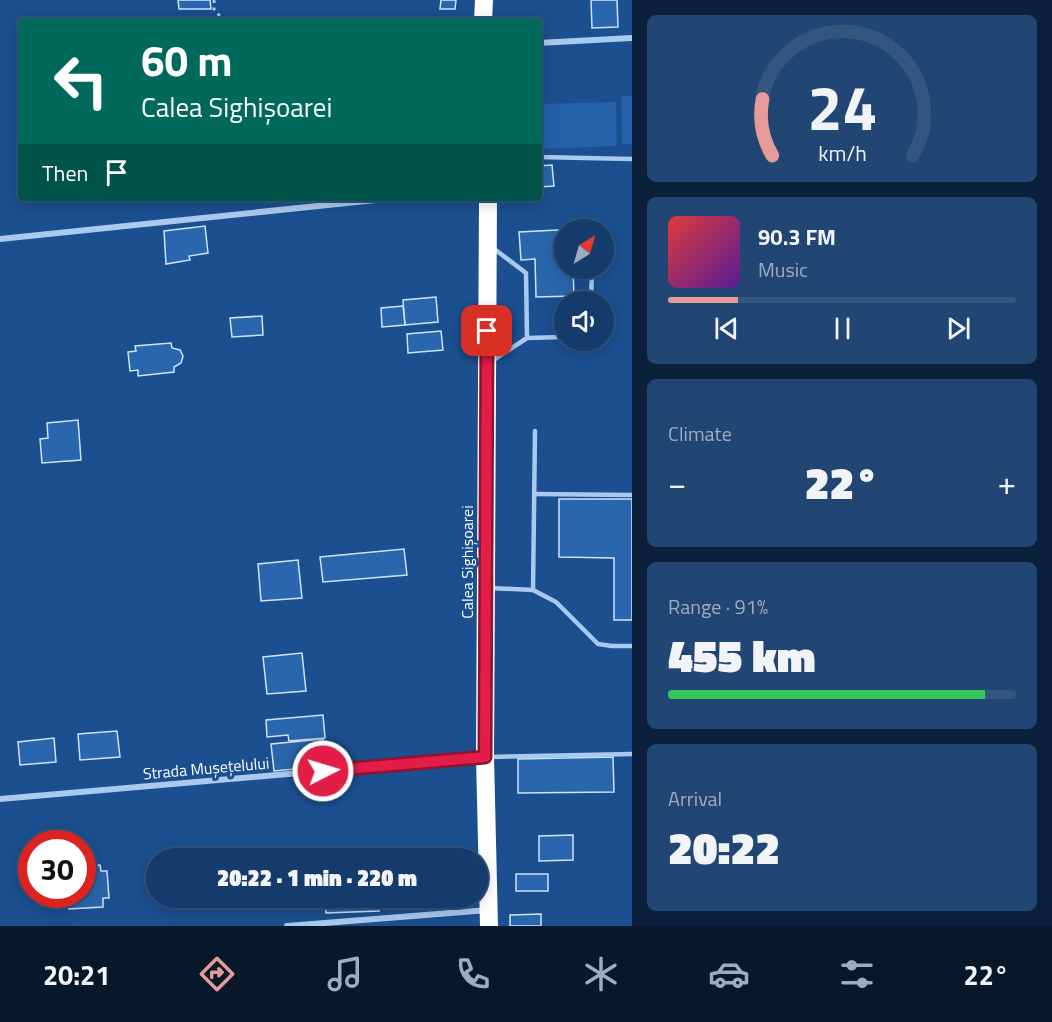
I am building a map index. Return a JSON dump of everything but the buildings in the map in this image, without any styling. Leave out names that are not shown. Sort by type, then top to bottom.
[{"type":"highway","points":[[483,18],[484,0]]},
{"type":"highway","name":"Calea Sighișoarei","points":[[488,201],[485,757],[489,918]]},
{"type":"street","points":[[542,43],[632,38]]},
{"type":"street","points":[[0,239],[366,201]]},
{"type":"street","name":"Strada Mușețelului","points":[[0,798],[485,757]]},
{"type":"street","points":[[287,926],[489,918]]},
{"type":"lane","points":[[542,157],[632,159]]},
{"type":"lane","points":[[488,245],[526,273],[527,338]]},
{"type":"lane","points":[[487,364],[527,338],[554,337]]},
{"type":"lane","points":[[533,590],[535,431]]},
{"type":"lane","points":[[534,494],[632,495]]},
{"type":"lane","points":[[487,587],[533,590],[556,602],[598,644],[632,646]]},
{"type":"lane","points":[[485,757],[632,754]]},
{"type":"path","points":[[214,0],[214,9],[222,18]]},
{"type":"shaded area","points":[[621,96],[632,96],[632,144],[622,144]]},
{"type":"shaded area","points":[[616,102],[617,146],[542,149],[542,104]]},
{"type":"route","points":[[323,771],[485,757],[487,331]]}]
